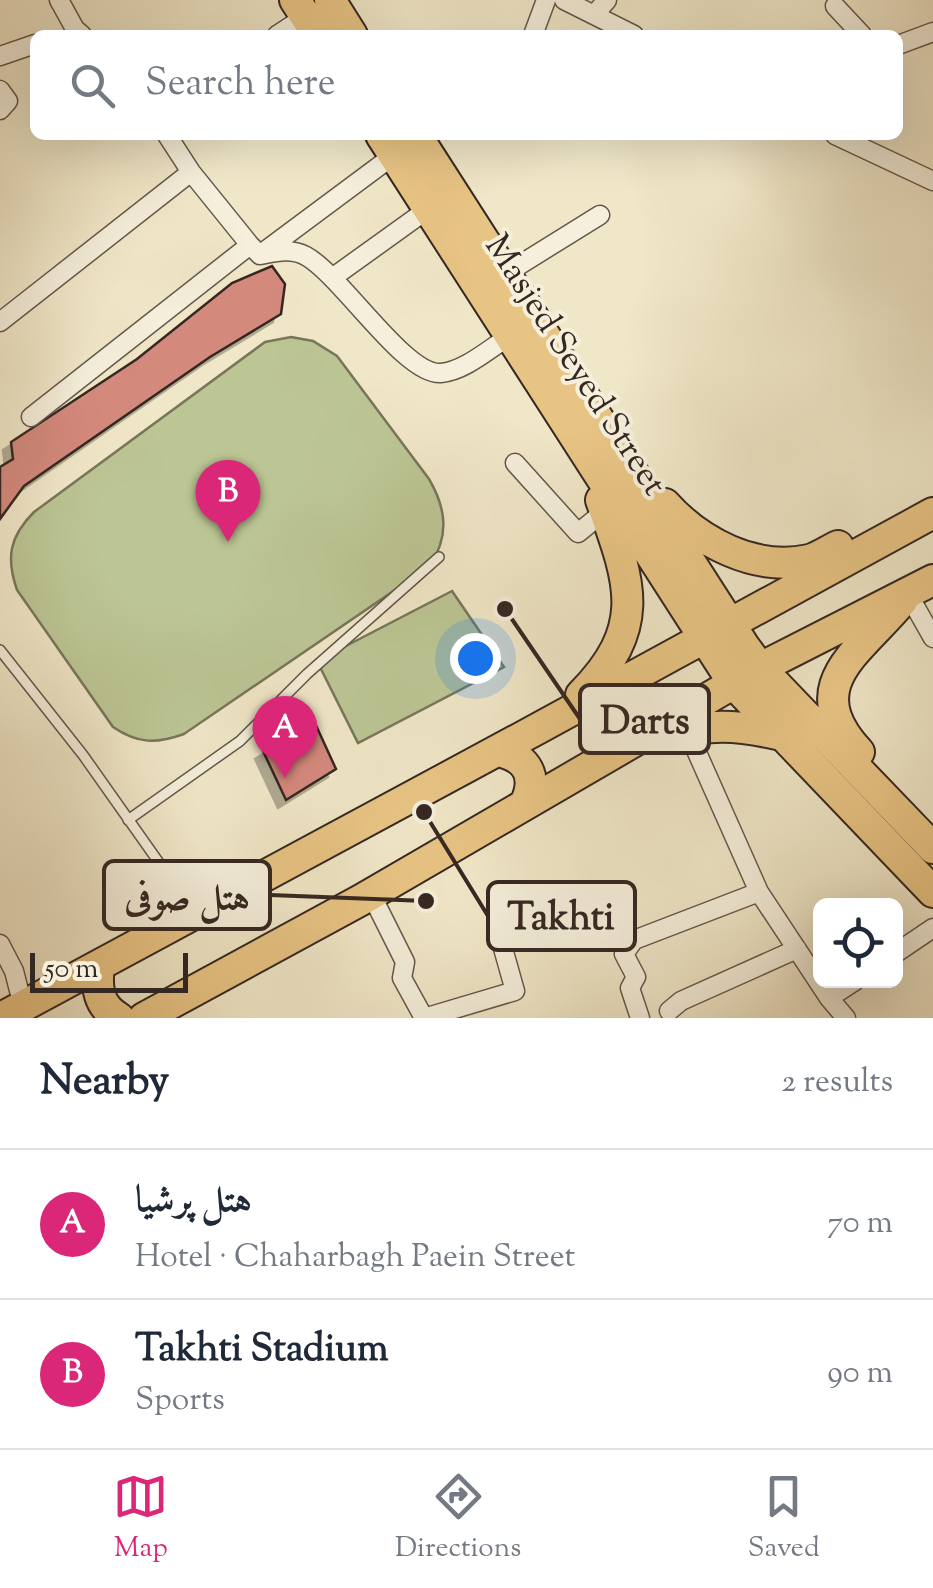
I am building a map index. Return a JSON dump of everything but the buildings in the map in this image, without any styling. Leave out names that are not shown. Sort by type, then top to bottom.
[{"type":"main road","points":[[312,13],[343,30]]},
{"type":"main road","name":"Masjed Seyed Street","points":[[397,142],[428,209],[583,451],[715,631]]},
{"type":"main road","name":"Masjed Seyed Street","points":[[397,142],[505,274],[618,451],[715,631]]},
{"type":"main road","points":[[562,715],[597,679],[617,650],[627,621],[627,583],[583,451]]},
{"type":"main road","points":[[618,451],[678,519],[702,538],[734,553],[770,562],[810,560],[933,495]]},
{"type":"main road","points":[[12,1012],[933,513]]},
{"type":"main road","points":[[144,1018],[370,894],[760,668],[920,587]]},
{"type":"main road","points":[[920,587],[846,662],[833,682],[834,714],[851,742],[933,831]]},
{"type":"main road","points":[[715,631],[760,668],[933,848]]},
{"type":"main road","points":[[715,631],[734,684],[933,892]]},
{"type":"main road","points":[[637,742],[737,724],[782,735]]},
{"type":"main road","points":[[498,751],[512,754],[532,778],[525,804]]},
{"type":"main road","points":[[99,966],[96,988],[109,1012],[119,1018]]},
{"type":"street","points":[[535,30],[546,0]]},
{"type":"street","points":[[564,0],[624,30]]},
{"type":"street","points":[[594,15],[608,0]]},
{"type":"street","points":[[62,1],[71,30]]},
{"type":"street","points":[[835,6],[857,30]]},
{"type":"street","points":[[285,30],[312,13]]},
{"type":"street","points":[[903,43],[933,32]]},
{"type":"street","points":[[0,56],[30,46]]},
{"type":"street","points":[[0,90],[8,101],[0,110]]},
{"type":"street","points":[[169,140],[255,250]]},
{"type":"street","points":[[845,140],[933,181]]},
{"type":"street","points":[[31,416],[397,142]]},
{"type":"street","points":[[0,322],[191,172]]},
{"type":"street","points":[[332,278],[428,209]]},
{"type":"street","points":[[505,274],[600,215]]},
{"type":"street","points":[[255,250],[286,250],[306,256],[412,362],[436,374],[460,366],[510,336]]},
{"type":"street","points":[[515,463],[578,533],[605,511]]},
{"type":"street","points":[[920,587],[933,638]]},
{"type":"street","points":[[687,730],[759,892],[846,1018]]},
{"type":"street","points":[[640,1018],[630,988],[636,977],[624,954],[634,940],[759,892]]},
{"type":"street","points":[[370,894],[405,962],[402,978],[424,1018],[515,991],[498,934]]},
{"type":"street","points":[[903,948],[933,928]]},
{"type":"street","points":[[0,944],[14,971],[12,1012]]},
{"type":"street","points":[[669,1011],[681,1001],[797,948]]},
{"type":"street","points":[[829,998],[843,988]]},
{"type":"lane","points":[[128,820],[240,741],[306,674],[438,557]]},
{"type":"lane","points":[[0,650],[72,740],[195,914]]},
{"type":"green space","points":[[291,337],[313,341],[337,356],[429,479],[442,512],[443,533],[436,555],[430,566],[184,734],[156,741],[131,737],[113,727],[17,590],[11,558],[15,539],[34,512],[265,342]]},
{"type":"green space","points":[[452,591],[504,667],[358,743],[317,661]]},
{"type":"place","name":"Takhti Stadium","points":[[228,542]]},
{"type":"place","name":"Darts","points":[[505,609]]},
{"type":"place","name":"هتل پرشیا","points":[[285,778]]},
{"type":"place","name":"Takhti","points":[[424,812]]},
{"type":"place","name":"هتل صوفی","points":[[426,901]]}]
